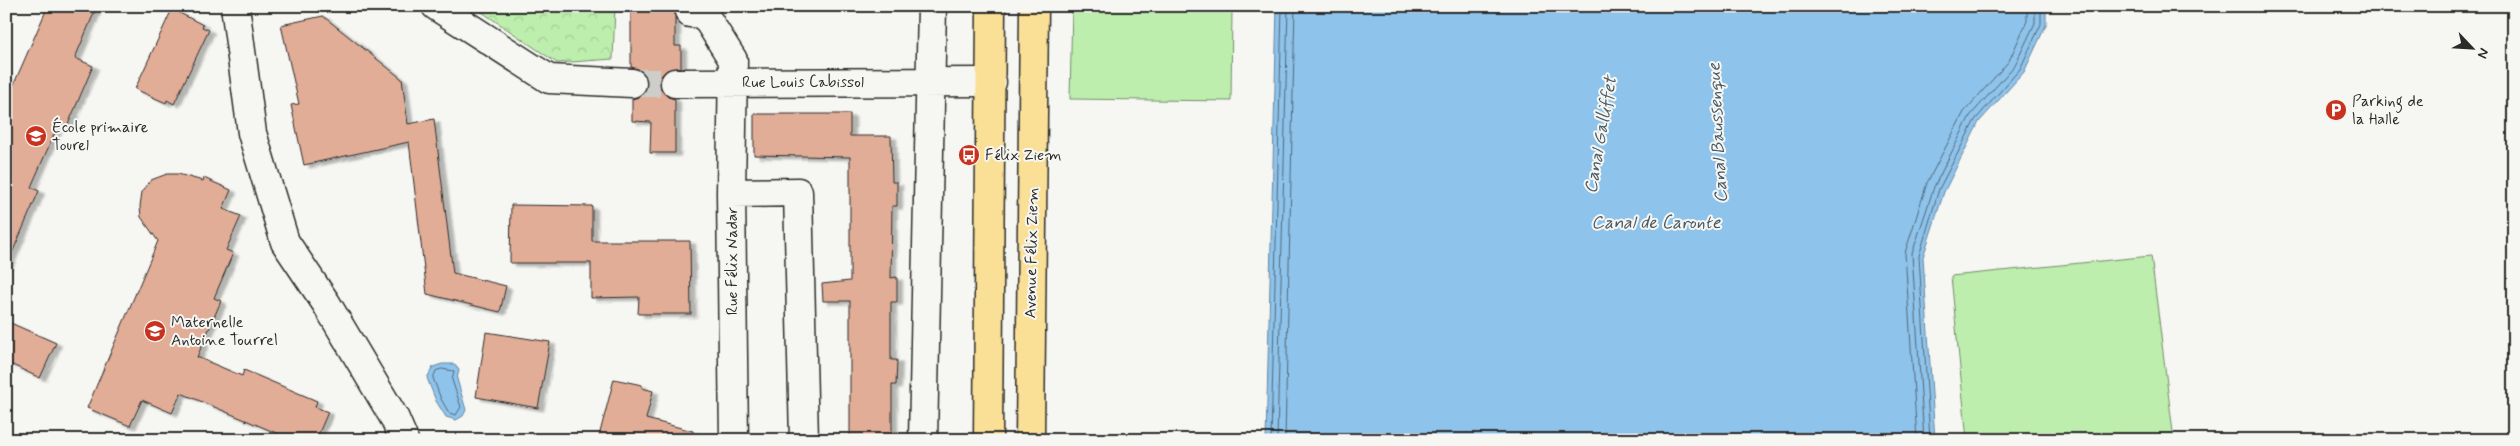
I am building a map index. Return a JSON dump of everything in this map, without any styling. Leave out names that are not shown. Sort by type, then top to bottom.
[{"type":"main road","points":[[988,440],[992,82],[991,6]]},
{"type":"main road","name":"Avenue Félix Ziem","points":[[1030,440],[1034,6]]},
{"type":"street","points":[[235,6],[252,133],[285,242],[326,303],[395,420],[404,440]]},
{"type":"street","points":[[436,6],[549,79],[632,83]]},
{"type":"street","points":[[922,440],[932,6]]},
{"type":"street","name":"Rue Félix Nadar","points":[[690,13],[704,14],[733,60],[731,193],[734,440]]},
{"type":"street","points":[[930,82],[992,82]]},
{"type":"street","name":"Rue Louis Cabissol","points":[[675,83],[930,82]]},
{"type":"street","points":[[731,193],[798,192],[804,440]]},
{"type":"green space","points":[[473,6],[615,6],[613,59],[557,63]]},
{"type":"green space","points":[[1072,6],[1232,6],[1231,101],[1070,99]]},
{"type":"green space","points":[[2151,256],[2174,440],[1967,440],[1951,276]]},
{"type":"water","name":"Canal de Caronte","points":[[1277,6],[2046,6],[2046,25],[2024,72],[1979,122],[1944,192],[1923,257],[1935,440],[1266,440]]},
{"type":"water","points":[[442,364],[454,364],[459,370],[457,379],[466,410],[463,416],[456,420],[446,417],[436,401],[427,378],[433,367]]},
{"type":"building","name":"École primaire Tourel","points":[[48,6],[97,6],[75,58],[93,66],[67,127],[59,123],[31,187],[39,191],[6,267],[6,102]]},
{"type":"building","points":[[631,6],[675,6],[675,46],[681,46],[681,67],[667,70],[662,75],[659,83],[662,91],[668,97],[675,99],[675,153],[650,153],[651,122],[632,121],[632,99],[639,97],[645,92],[648,83],[646,76],[641,70],[631,67]]},
{"type":"building","points":[[172,9],[209,30],[174,104],[167,100],[166,103],[135,89]]},
{"type":"building","points":[[323,16],[402,79],[408,124],[434,119],[453,273],[506,286],[500,312],[427,294],[409,142],[304,165],[291,105],[299,104],[281,25]]},
{"type":"building","points":[[754,114],[850,114],[850,136],[891,136],[892,182],[897,182],[897,206],[892,206],[891,278],[897,277],[897,302],[891,302],[891,360],[897,360],[896,385],[892,385],[892,440],[850,440],[850,301],[823,301],[822,284],[850,281],[850,157],[754,155]]},
{"type":"building","points":[[167,174],[178,174],[203,181],[204,178],[231,190],[223,209],[241,216],[226,250],[233,253],[214,298],[221,301],[197,357],[242,376],[244,370],[317,401],[315,407],[328,412],[316,440],[293,440],[181,393],[172,413],[142,400],[130,426],[87,408],[158,241],[141,217],[142,192],[151,180]]},
{"type":"building","points":[[511,205],[592,206],[592,241],[690,241],[691,314],[638,314],[639,297],[591,298],[591,263],[510,263]]},
{"type":"building","points":[[6,321],[56,343],[40,378],[6,362]]},
{"type":"building","points":[[486,332],[550,342],[538,408],[476,397]]},
{"type":"building","points":[[614,379],[642,385],[642,388],[653,391],[646,419],[693,431],[692,440],[598,440]]},
{"type":"tunnel","points":[[632,83],[675,83]]},
{"type":"place","name":"Parking de la Halle","points":[[2336,110]]},
{"type":"place","name":"École primaire Tourel","points":[[36,136]]},
{"type":"place","name":"Félix Ziem","points":[[969,155]]},
{"type":"place","name":"Maternelle Antoine Tourrel","points":[[155,331]]},
{"type":"water label","name":"Canal Baussenque","points":[[1718,133]]},
{"type":"water label","name":"Canal Galliffet","points":[[1601,135]]}]
